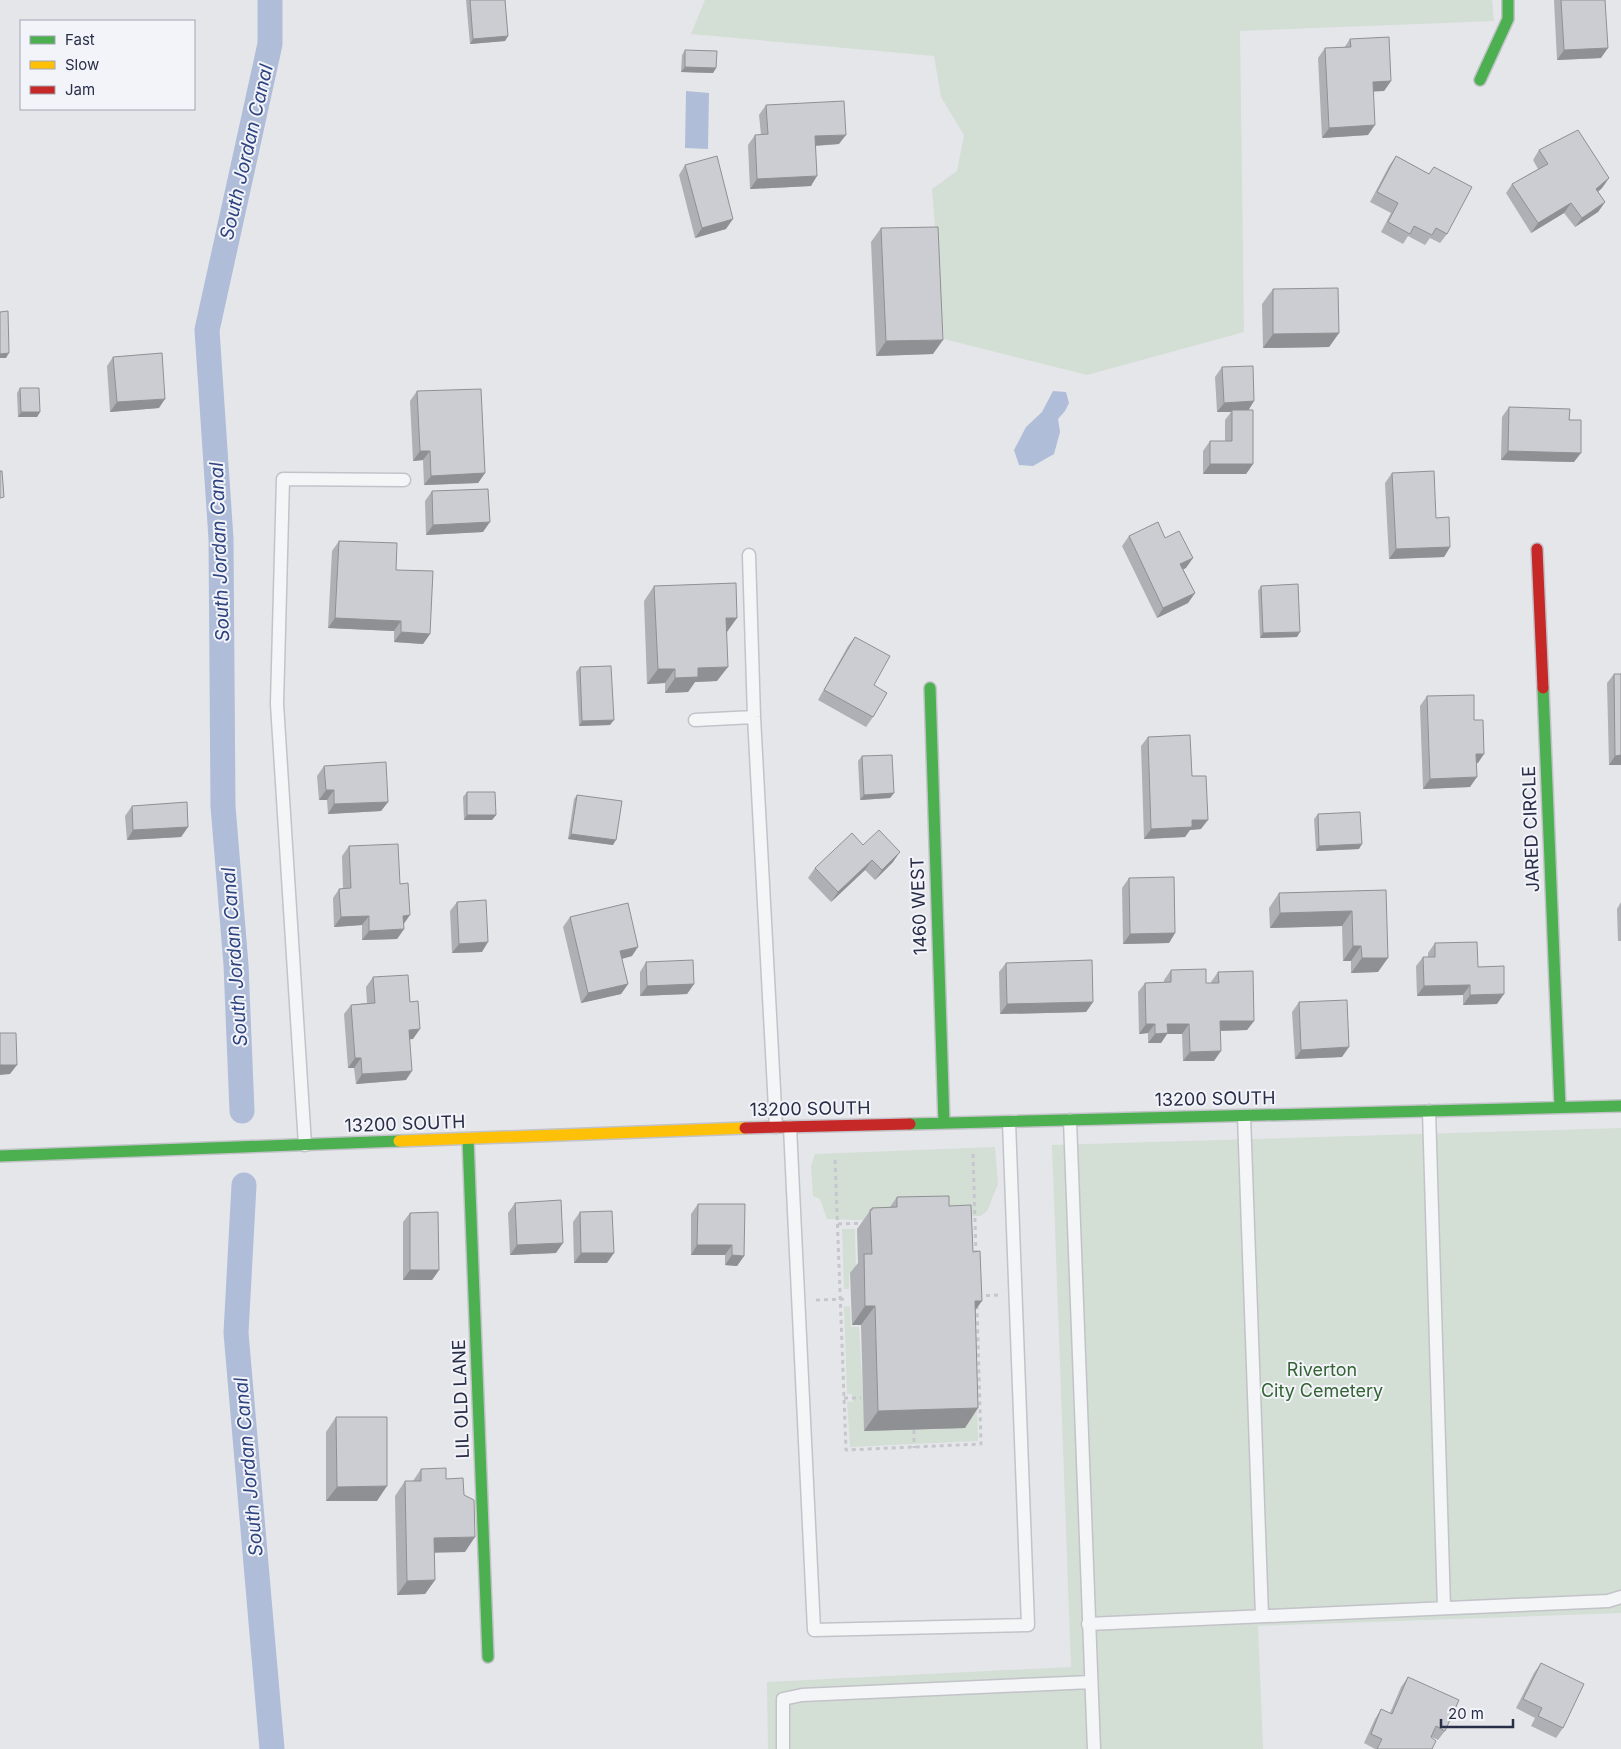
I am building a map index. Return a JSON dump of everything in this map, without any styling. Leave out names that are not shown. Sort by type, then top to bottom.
[{"type":"street","points":[[1480,80],[1508,19],[1508,0]]},
{"type":"street","name":"JARED CIRCLE","points":[[1537,549],[1560,1107]]},
{"type":"street","name":"1460 WEST","points":[[930,688],[944,1123]]},
{"type":"street","name":"13200 SOUTH","points":[[0,1156],[776,1127],[1621,1106]]},
{"type":"street","name":"LIL OLD LANE","points":[[468,1139],[488,1657]]},
{"type":"lane","points":[[305,1145],[277,704],[283,479],[404,480]]},
{"type":"lane","points":[[749,555],[754,717],[776,1127]]},
{"type":"lane","points":[[694,720],[754,717]]},
{"type":"lane","points":[[1429,1111],[1444,1608]]},
{"type":"lane","points":[[1244,1116],[1262,1616]]},
{"type":"lane","points":[[1070,1120],[1094,1749]]},
{"type":"lane","points":[[790,1127],[814,1630],[1028,1624],[1008,1122]]},
{"type":"lane","points":[[1088,1624],[1608,1601],[1621,1597]]},
{"type":"lane","points":[[783,1749],[783,1699],[802,1694],[1091,1682]]},
{"type":"path","points":[[974,1154],[976,1258]]},
{"type":"path","points":[[835,1160],[846,1450],[981,1444],[977,1296]]},
{"type":"path","points":[[838,1224],[865,1223]]},
{"type":"path","points":[[970,1296],[1002,1295]]},
{"type":"path","points":[[816,1300],[848,1299]]},
{"type":"path","points":[[972,1345],[978,1345]]},
{"type":"path","points":[[844,1398],[861,1398]]},
{"type":"path","points":[[973,1401],[980,1401]]},
{"type":"path","points":[[914,1430],[914,1448]]},
{"type":"green space","points":[[705,0],[1492,0],[1494,21],[1240,31],[1244,332],[1087,375],[944,339],[932,189],[957,171],[964,135],[941,97],[934,56],[691,34]]},
{"type":"green space","name":"Riverton City Cemetery","points":[[1621,1128],[1621,1613],[1258,1626],[1263,1749],[768,1749],[767,1682],[1071,1667],[1052,1145]]},
{"type":"green space","points":[[995,1147],[998,1184],[987,1211],[981,1216],[855,1220],[827,1219],[820,1199],[813,1196],[811,1166],[815,1154]]},
{"type":"green space","points":[[842,1229],[855,1229],[856,1272],[849,1274],[849,1289],[844,1289]]},
{"type":"green space","points":[[844,1306],[850,1307],[851,1327],[859,1327],[865,1430],[977,1405],[978,1441],[850,1447],[847,1401],[853,1402],[852,1394],[847,1394]]},
{"type":"water","points":[[686,91],[709,93],[708,149],[685,148]]},
{"type":"water","points":[[1053,391],[1066,392],[1069,403],[1058,419],[1060,432],[1054,454],[1033,466],[1019,465],[1014,450],[1026,427],[1042,412]]},
{"type":"building","points":[[470,0],[505,0],[508,36],[473,39]]},
{"type":"building","points":[[1561,0],[1605,0],[1608,48],[1564,50]]},
{"type":"building","points":[[1389,37],[1391,81],[1373,82],[1375,125],[1329,128],[1325,48],[1351,47],[1350,39]]},
{"type":"building","points":[[685,50],[717,51],[716,68],[685,67]]},
{"type":"building","points":[[844,101],[846,135],[815,136],[817,176],[757,179],[755,135],[768,134],[766,105]]},
{"type":"building","points":[[1578,130],[1609,178],[1596,189],[1605,202],[1582,218],[1571,203],[1538,223],[1512,184],[1548,164],[1539,150]]},
{"type":"building","points":[[717,156],[733,219],[702,228],[685,165]]},
{"type":"building","points":[[1396,156],[1429,174],[1434,167],[1472,187],[1447,234],[1436,228],[1432,235],[1414,226],[1410,234],[1388,222],[1398,203],[1377,192]]},
{"type":"building","points":[[938,227],[943,340],[886,341],[881,228]]},
{"type":"building","points":[[1338,288],[1339,333],[1273,334],[1273,289]]},
{"type":"building","points":[[8,311],[9,353],[0,354],[0,312]]},
{"type":"building","points":[[162,353],[165,399],[117,402],[113,357]]},
{"type":"building","points":[[1253,366],[1254,401],[1224,403],[1222,367]]},
{"type":"building","points":[[20,388],[39,388],[40,412],[21,412]]},
{"type":"building","points":[[481,389],[485,473],[431,476],[430,451],[420,451],[417,391]]},
{"type":"building","points":[[1509,407],[1570,409],[1569,420],[1581,420],[1581,453],[1508,451]]},
{"type":"building","points":[[1232,410],[1253,410],[1253,464],[1210,464],[1210,441],[1232,441]]},
{"type":"building","points":[[0,471],[2,471],[4,497],[0,498]]},
{"type":"building","points":[[1434,471],[1436,518],[1449,517],[1450,547],[1396,549],[1392,473]]},
{"type":"building","points":[[488,489],[490,522],[433,525],[432,491]]},
{"type":"building","points":[[1158,522],[1165,538],[1179,531],[1193,558],[1180,564],[1195,593],[1163,608],[1129,536]]},
{"type":"building","points":[[339,541],[397,543],[396,570],[433,571],[430,634],[401,632],[401,621],[335,618]]},
{"type":"building","points":[[736,583],[737,618],[726,618],[728,667],[698,668],[698,677],[675,678],[675,669],[658,669],[654,586]]},
{"type":"building","points":[[1298,584],[1300,632],[1263,633],[1261,586]]},
{"type":"building","points":[[855,637],[890,656],[874,685],[887,693],[873,717],[824,690]]},
{"type":"building","points":[[611,666],[614,720],[582,721],[580,667]]},
{"type":"building","points":[[1614,674],[1621,674],[1621,755],[1615,756]]},
{"type":"building","points":[[1474,695],[1474,720],[1483,720],[1484,754],[1476,754],[1477,777],[1430,779],[1427,696]]},
{"type":"building","points":[[1190,735],[1192,776],[1206,776],[1208,820],[1192,820],[1192,827],[1151,829],[1148,737]]},
{"type":"building","points":[[892,755],[894,793],[864,795],[862,756]]},
{"type":"building","points":[[386,762],[388,802],[334,804],[334,790],[326,790],[324,766]]},
{"type":"building","points":[[467,792],[495,792],[496,815],[467,815]]},
{"type":"building","points":[[577,795],[622,801],[616,840],[571,834]]},
{"type":"building","points":[[187,802],[188,827],[133,830],[132,806]]},
{"type":"building","points":[[1360,812],[1362,844],[1319,846],[1318,814]]},
{"type":"building","points":[[879,830],[900,852],[882,870],[872,860],[838,892],[815,868],[852,833],[863,845]]},
{"type":"building","points":[[398,844],[400,884],[408,883],[410,915],[403,916],[404,929],[369,931],[369,916],[341,917],[339,889],[351,888],[349,846]]},
{"type":"building","points":[[1174,877],[1175,933],[1130,934],[1129,878]]},
{"type":"building","points":[[1386,890],[1388,958],[1362,958],[1361,946],[1353,946],[1352,911],[1280,913],[1279,893]]},
{"type":"building","points":[[486,900],[488,942],[459,944],[457,902]]},
{"type":"building","points":[[628,903],[638,947],[620,951],[628,984],[588,993],[570,917]]},
{"type":"building","points":[[1477,942],[1478,967],[1504,966],[1504,994],[1470,995],[1470,985],[1424,986],[1423,957],[1435,957],[1435,943]]},
{"type":"building","points":[[693,960],[694,984],[647,986],[646,962]]},
{"type":"building","points":[[1092,960],[1093,1002],[1007,1004],[1006,963]]},
{"type":"building","points":[[1206,969],[1206,983],[1219,983],[1218,972],[1253,971],[1254,1021],[1220,1021],[1221,1051],[1190,1052],[1189,1024],[1167,1024],[1168,1033],[1155,1034],[1155,1024],[1146,1024],[1145,983],[1171,982],[1171,970]]},
{"type":"building","points":[[408,975],[410,1002],[418,1001],[420,1029],[409,1030],[412,1071],[362,1074],[361,1058],[355,1058],[351,1005],[375,1003],[373,977]]},
{"type":"building","points":[[1347,1000],[1349,1047],[1301,1050],[1299,1002]]},
{"type":"building","points":[[0,1033],[16,1033],[17,1065],[0,1065]]},
{"type":"building","points":[[949,1196],[949,1206],[971,1205],[973,1252],[980,1251],[982,1301],[975,1301],[978,1408],[878,1411],[875,1306],[865,1306],[864,1254],[872,1254],[870,1210],[872,1208],[897,1207],[897,1197]]},
{"type":"building","points":[[561,1200],[563,1243],[517,1245],[515,1203]]},
{"type":"building","points":[[698,1204],[745,1204],[744,1256],[732,1255],[732,1245],[697,1245]]},
{"type":"building","points":[[612,1211],[614,1253],[581,1253],[580,1212]]},
{"type":"building","points":[[438,1212],[439,1270],[410,1270],[410,1213]]},
{"type":"building","points":[[336,1417],[387,1417],[387,1486],[337,1487]]},
{"type":"building","points":[[446,1468],[446,1479],[463,1478],[464,1495],[474,1500],[475,1537],[434,1538],[435,1580],[407,1581],[405,1481],[421,1481],[421,1469]]},
{"type":"building","points":[[1541,1663],[1584,1684],[1563,1728],[1538,1716],[1542,1708],[1523,1699]]},
{"type":"building","points":[[1408,1677],[1459,1700],[1445,1731],[1436,1726],[1431,1737],[1436,1741],[1432,1749],[1377,1749],[1382,1739],[1371,1734],[1381,1709],[1392,1714]]},
{"type":"waterway","name":"South Jordan Canal","points":[[242,1111],[236,965],[223,806],[221,539],[207,330],[270,44],[270,0]]},
{"type":"waterway","name":"South Jordan Canal","points":[[244,1185],[236,1333],[272,1749]]},
{"type":"traffic: fast","points":[[1480,80],[1508,19],[1508,0]]},
{"type":"traffic: fast","points":[[930,688],[944,1123]]},
{"type":"traffic: fast","points":[[1543,688],[1560,1107]]},
{"type":"traffic: fast","points":[[910,1124],[1621,1106]]},
{"type":"traffic: fast","points":[[468,1139],[488,1657]]},
{"type":"traffic: fast","points":[[0,1156],[399,1141]]},
{"type":"traffic: slow","points":[[399,1141],[745,1128]]},
{"type":"traffic: jam","points":[[1537,549],[1543,688]]},
{"type":"traffic: jam","points":[[745,1128],[910,1124]]}]
